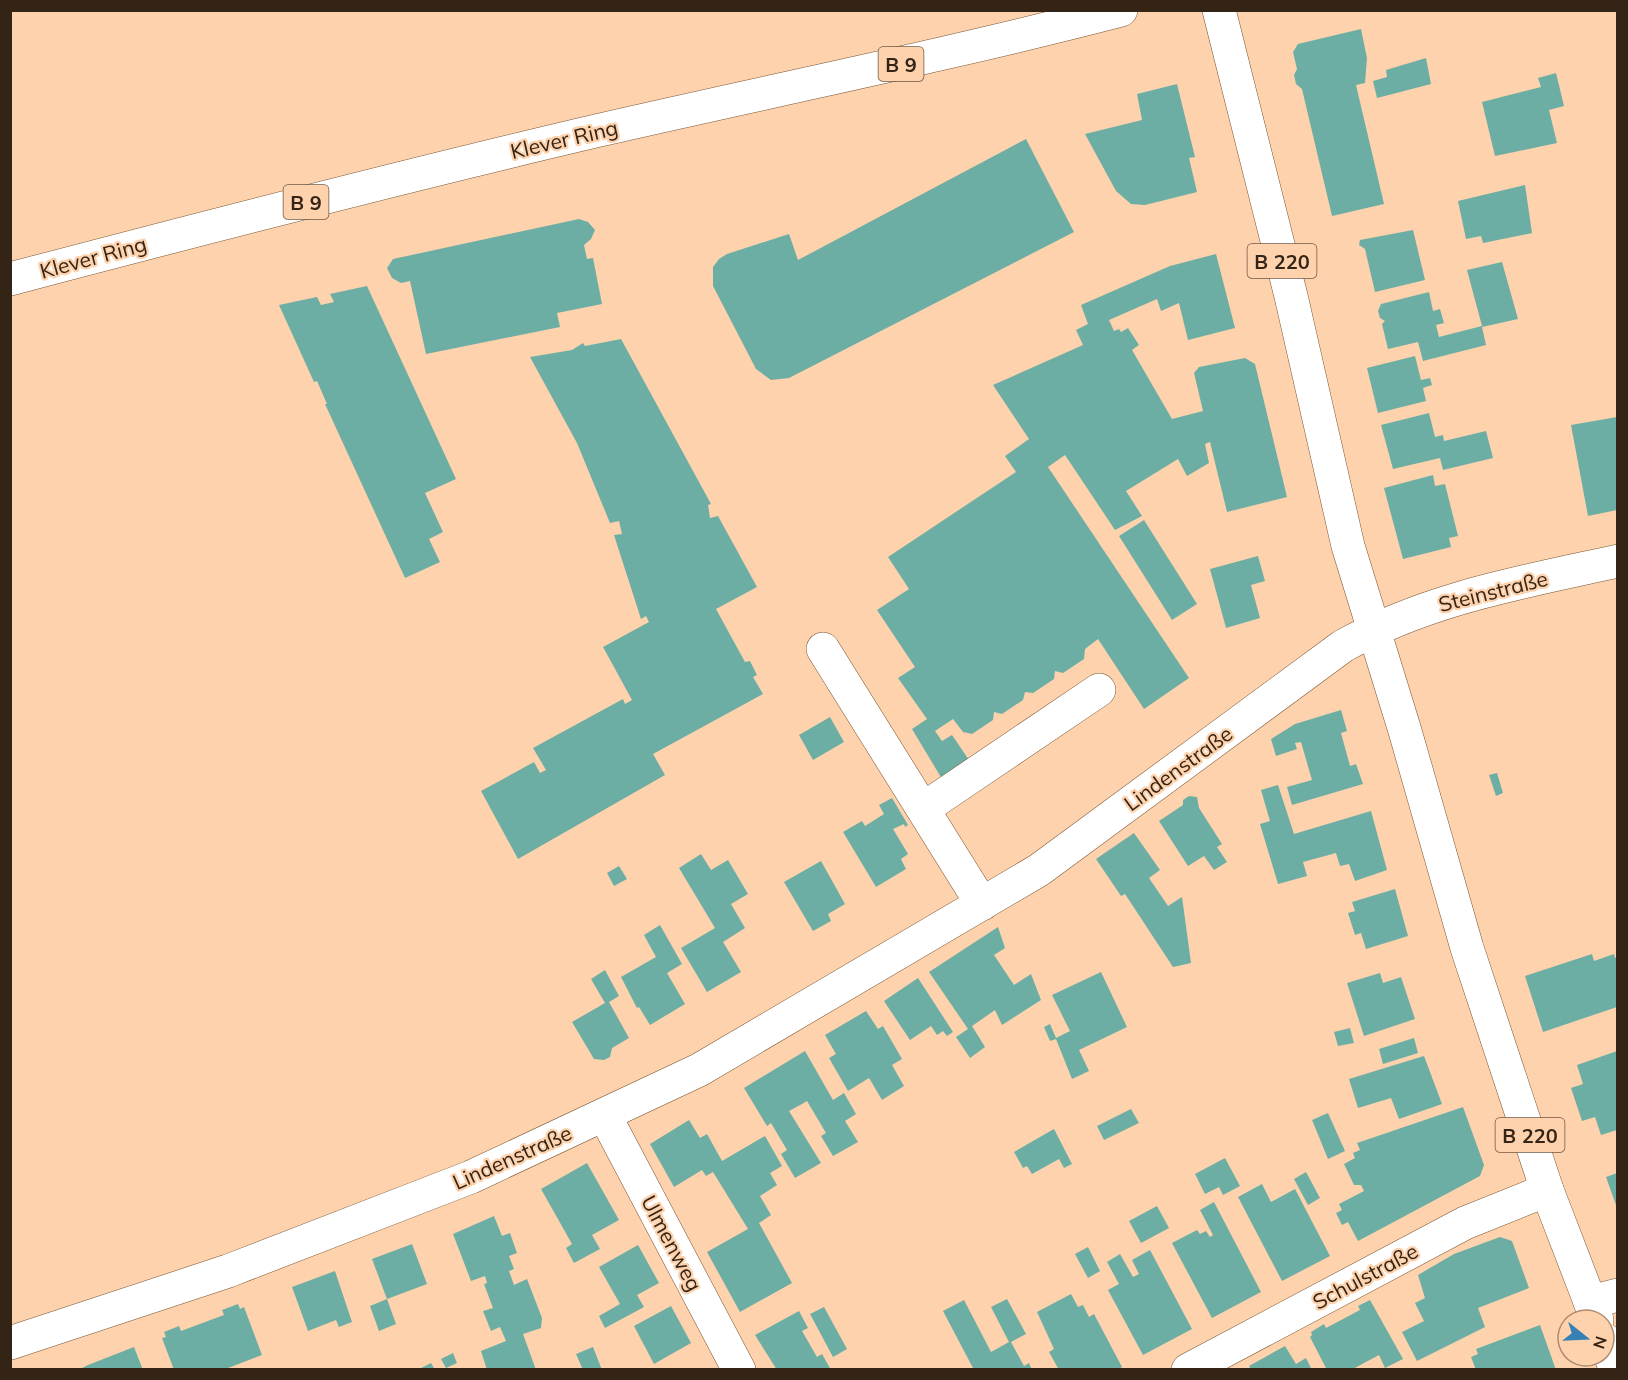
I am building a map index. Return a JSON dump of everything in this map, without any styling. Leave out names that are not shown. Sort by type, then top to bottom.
[{"type":"street","name":"Klever Ring","points":[[10,279],[361,188],[602,130],[975,48],[1121,10]]},
{"type":"street","name":"B 220","points":[[1219,10],[1291,296],[1348,546],[1372,630],[1405,731],[1467,948],[1547,1190],[1601,1306]]},
{"type":"street","name":"Steinstraße","points":[[1372,630],[1404,615],[1477,592],[1617,561]]},
{"type":"street","name":"Lindenstraße","points":[[10,1343],[228,1271],[471,1177],[699,1070],[1039,870],[1343,646],[1372,630]]},
{"type":"street","points":[[822,649],[982,904]]},
{"type":"street","points":[[923,808],[1099,690]]},
{"type":"street","name":"Ulmenweg","points":[[605,1116],[740,1370]]},
{"type":"street","name":"Schulstraße","points":[[1188,1370],[1465,1223],[1547,1190]]},
{"type":"building","points":[[1361,29],[1367,58],[1365,83],[1356,85],[1384,204],[1332,216],[1302,89],[1296,84],[1294,75],[1297,69],[1293,52],[1298,44]]},
{"type":"building","points":[[1426,58],[1431,84],[1377,98],[1373,81],[1387,77],[1386,70]]},
{"type":"building","points":[[1556,73],[1564,106],[1549,110],[1557,143],[1495,156],[1482,102],[1541,87],[1538,78]]},
{"type":"building","points":[[1177,84],[1195,157],[1189,158],[1197,192],[1145,205],[1131,204],[1116,191],[1085,134],[1142,120],[1137,94]]},
{"type":"building","points":[[1026,139],[1074,232],[789,378],[771,380],[756,369],[713,286],[713,267],[719,259],[727,254],[789,234],[798,260]]},
{"type":"building","points":[[1525,185],[1532,233],[1483,243],[1481,236],[1466,239],[1458,201]]},
{"type":"building","points":[[579,219],[588,222],[595,230],[591,239],[584,245],[587,259],[593,258],[602,304],[557,313],[560,327],[426,354],[410,281],[401,283],[392,278],[387,268],[393,259]]},
{"type":"building","points":[[1413,230],[1425,280],[1375,292],[1365,249],[1359,245],[1360,240]]},
{"type":"building","points":[[1216,254],[1235,328],[1188,340],[1179,303],[1161,311],[1157,299],[1109,320],[1114,331],[1119,329],[1121,332],[1128,328],[1139,345],[1132,350],[1172,419],[1203,411],[1194,373],[1199,367],[1245,358],[1255,364],[1287,497],[1227,512],[1210,442],[1205,444],[1209,463],[1187,476],[1178,459],[1126,491],[1142,516],[1115,530],[1065,455],[1048,467],[1189,678],[1144,709],[1098,639],[1085,649],[1084,659],[1063,673],[1055,671],[1054,679],[1033,693],[1025,692],[1023,700],[1002,714],[994,712],[993,720],[972,734],[963,732],[953,719],[935,731],[942,741],[952,735],[969,760],[942,779],[912,729],[927,719],[898,678],[915,667],[877,610],[909,589],[888,557],[1016,472],[1005,456],[1029,439],[993,385],[1083,345],[1076,330],[1088,324],[1081,305],[1170,266]]},
{"type":"building","points":[[1502,262],[1518,319],[1482,327],[1486,345],[1423,361],[1418,342],[1388,349],[1382,324],[1385,321],[1380,318],[1378,311],[1381,304],[1429,292],[1433,311],[1440,309],[1444,323],[1436,325],[1439,337],[1482,326],[1467,270]]},
{"type":"building","points":[[367,286],[456,479],[425,493],[443,532],[429,539],[440,562],[405,578],[325,404],[327,404],[317,381],[314,382],[279,305],[317,297],[321,305],[334,302],[330,294]]},
{"type":"building","points":[[621,339],[711,504],[708,505],[710,518],[718,516],[757,587],[716,609],[745,662],[750,661],[757,675],[753,677],[763,694],[653,754],[665,775],[518,859],[481,791],[534,762],[540,773],[546,770],[533,748],[623,699],[625,704],[632,700],[603,647],[649,622],[646,616],[641,619],[614,535],[622,534],[619,521],[610,523],[577,443],[530,357],[572,350],[583,343],[585,346]]},
{"type":"building","points":[[1415,356],[1421,380],[1430,378],[1432,385],[1423,388],[1426,401],[1378,413],[1367,368]]},
{"type":"building","points":[[1429,413],[1435,437],[1443,435],[1444,441],[1486,431],[1493,458],[1443,470],[1440,458],[1393,469],[1381,425]]},
{"type":"building","points":[[1617,417],[1617,510],[1588,516],[1571,425]]},
{"type":"building","points":[[1433,475],[1435,486],[1445,484],[1458,536],[1449,538],[1451,547],[1403,559],[1384,488]]},
{"type":"building","points":[[1144,520],[1197,604],[1172,620],[1119,536]]},
{"type":"building","points":[[1258,556],[1265,581],[1251,585],[1260,618],[1226,628],[1210,569]]},
{"type":"building","points":[[1341,710],[1347,731],[1341,733],[1350,766],[1356,764],[1363,784],[1292,805],[1287,787],[1312,780],[1301,742],[1295,743],[1297,749],[1276,756],[1271,739],[1295,724]]},
{"type":"building","points":[[830,717],[844,742],[813,760],[799,735]]},
{"type":"building","points":[[1497,773],[1503,793],[1496,796],[1489,775]]},
{"type":"building","points":[[1278,785],[1294,834],[1371,811],[1387,870],[1355,881],[1349,864],[1340,866],[1336,853],[1303,862],[1307,876],[1278,884],[1260,824],[1270,821],[1261,790]]},
{"type":"building","points":[[1189,796],[1197,797],[1199,808],[1222,844],[1217,847],[1227,862],[1214,870],[1204,856],[1188,866],[1159,821],[1183,805],[1183,800]]},
{"type":"building","points":[[892,798],[908,825],[905,827],[904,824],[893,829],[908,854],[901,859],[906,869],[876,887],[843,832],[862,821],[865,826],[884,814],[879,805]]},
{"type":"building","points":[[1134,833],[1160,870],[1149,878],[1168,906],[1182,897],[1191,963],[1173,967],[1125,894],[1121,896],[1096,859]]},
{"type":"building","points":[[701,854],[711,870],[728,860],[748,894],[731,904],[745,928],[723,942],[741,972],[707,992],[681,948],[715,928],[679,868]]},
{"type":"building","points":[[821,861],[845,904],[828,914],[831,921],[813,931],[784,882]]},
{"type":"building","points":[[619,866],[627,879],[614,886],[607,873]]},
{"type":"building","points":[[1395,889],[1408,936],[1366,949],[1361,933],[1355,935],[1348,913],[1355,911],[1352,902]]},
{"type":"building","points":[[660,925],[682,964],[667,973],[685,1004],[650,1025],[639,1007],[637,1008],[621,977],[656,957],[644,935]]},
{"type":"building","points":[[998,927],[1005,948],[994,955],[1014,985],[1031,974],[1041,1000],[1002,1025],[995,1010],[972,1026],[985,1047],[970,1058],[956,1037],[968,1029],[929,972]]},
{"type":"building","points":[[1592,954],[1594,961],[1614,954],[1615,958],[1617,957],[1617,1007],[1543,1032],[1525,976]]},
{"type":"building","points":[[605,970],[619,996],[609,1002],[629,1038],[612,1048],[610,1057],[604,1060],[594,1059],[572,1022],[605,1003],[591,979]]},
{"type":"building","points":[[1101,972],[1127,1027],[1079,1050],[1089,1071],[1072,1079],[1056,1039],[1050,1041],[1044,1027],[1050,1024],[1056,1038],[1070,1031],[1052,995]]},
{"type":"building","points":[[1380,973],[1383,983],[1401,977],[1415,1019],[1364,1036],[1347,983]]},
{"type":"building","points":[[918,978],[953,1032],[947,1036],[943,1031],[937,1035],[931,1026],[910,1040],[884,1001]]},
{"type":"building","points":[[866,1011],[878,1029],[883,1026],[902,1059],[892,1065],[904,1086],[882,1100],[869,1078],[848,1091],[829,1058],[836,1054],[825,1035]]},
{"type":"building","points":[[1350,1028],[1354,1043],[1338,1046],[1334,1032]]},
{"type":"building","points":[[1414,1038],[1418,1053],[1383,1064],[1379,1049]]},
{"type":"building","points":[[805,1051],[833,1100],[844,1093],[856,1114],[845,1121],[858,1142],[833,1156],[821,1136],[826,1133],[807,1101],[789,1111],[821,1163],[795,1178],[781,1154],[787,1150],[771,1123],[767,1126],[744,1088]]},
{"type":"building","points":[[1617,1051],[1617,1130],[1601,1135],[1595,1117],[1582,1121],[1571,1088],[1583,1084],[1577,1065]]},
{"type":"building","points":[[1424,1056],[1442,1104],[1399,1119],[1391,1098],[1358,1108],[1349,1079]]},
{"type":"building","points":[[1463,1107],[1484,1165],[1480,1176],[1358,1241],[1348,1222],[1342,1225],[1336,1213],[1342,1210],[1339,1204],[1364,1191],[1361,1185],[1354,1185],[1344,1164],[1355,1158],[1353,1153],[1360,1150],[1357,1143]]},
{"type":"building","points":[[1131,1109],[1139,1123],[1104,1140],[1097,1126]]},
{"type":"building","points":[[1328,1113],[1345,1151],[1328,1159],[1312,1120]]},
{"type":"building","points":[[689,1120],[700,1138],[707,1134],[722,1161],[765,1136],[782,1166],[770,1173],[777,1185],[760,1196],[771,1215],[759,1223],[792,1283],[740,1312],[707,1252],[748,1229],[713,1172],[706,1176],[702,1170],[674,1187],[650,1144]]},
{"type":"building","points":[[1054,1129],[1072,1164],[1064,1168],[1059,1159],[1032,1174],[1027,1166],[1023,1168],[1014,1152]]},
{"type":"building","points":[[1225,1158],[1240,1186],[1223,1195],[1219,1187],[1205,1194],[1195,1174]]},
{"type":"building","points":[[587,1163],[619,1220],[592,1235],[600,1249],[574,1263],[566,1248],[572,1244],[541,1189]]},
{"type":"building","points":[[1306,1172],[1320,1198],[1308,1205],[1294,1179]]},
{"type":"building","points":[[1617,1173],[1617,1208],[1606,1177]]},
{"type":"building","points":[[1262,1184],[1271,1202],[1295,1189],[1330,1256],[1282,1281],[1238,1197]]},
{"type":"building","points":[[1214,1202],[1261,1292],[1212,1318],[1172,1243],[1197,1230],[1200,1234],[1206,1231],[1210,1237],[1213,1235],[1200,1210]]},
{"type":"building","points":[[1157,1206],[1169,1228],[1141,1243],[1129,1221]]},
{"type":"building","points":[[494,1216],[502,1236],[510,1233],[517,1253],[509,1256],[514,1269],[509,1271],[514,1285],[527,1279],[542,1318],[541,1328],[523,1334],[536,1370],[487,1370],[481,1351],[506,1341],[500,1327],[491,1331],[483,1311],[493,1308],[484,1284],[487,1283],[485,1276],[471,1281],[453,1234]]},
{"type":"building","points":[[1500,1237],[1512,1241],[1529,1288],[1478,1308],[1485,1327],[1417,1361],[1402,1332],[1424,1321],[1415,1303],[1425,1298],[1418,1275],[1454,1254]]},
{"type":"building","points":[[412,1244],[427,1284],[387,1299],[372,1259]]},
{"type":"building","points":[[638,1245],[659,1283],[637,1295],[644,1307],[605,1328],[599,1316],[620,1304],[599,1267]]},
{"type":"building","points":[[1088,1247],[1100,1271],[1088,1278],[1075,1254]]},
{"type":"building","points":[[1150,1250],[1192,1329],[1143,1355],[1108,1290],[1119,1284],[1107,1262],[1120,1254],[1133,1277],[1139,1274],[1132,1260]]},
{"type":"building","points":[[335,1271],[352,1322],[339,1327],[336,1320],[308,1331],[292,1287]]},
{"type":"building","points":[[1071,1294],[1078,1307],[1083,1305],[1089,1317],[1094,1314],[1122,1367],[1117,1370],[1059,1370],[1049,1352],[1054,1349],[1037,1312]]},
{"type":"building","points":[[387,1299],[396,1324],[379,1331],[370,1306]]},
{"type":"building","points":[[1007,1299],[1026,1334],[1011,1342],[1024,1366],[1029,1363],[1032,1370],[974,1370],[943,1311],[964,1300],[991,1352],[1009,1342],[991,1307]]},
{"type":"building","points":[[1370,1300],[1403,1359],[1385,1368],[1379,1355],[1351,1370],[1327,1370],[1310,1337],[1311,1332],[1324,1324],[1326,1328],[1360,1310],[1358,1306]]},
{"type":"building","points":[[238,1304],[240,1309],[244,1307],[262,1355],[223,1370],[174,1370],[162,1338],[166,1337],[164,1332],[179,1326],[181,1331],[224,1315],[222,1310]]},
{"type":"building","points":[[671,1306],[691,1343],[654,1364],[634,1326]]},
{"type":"building","points":[[824,1307],[847,1349],[833,1357],[810,1314]]},
{"type":"building","points":[[799,1311],[808,1328],[802,1331],[817,1357],[822,1354],[831,1370],[777,1370],[755,1335]]},
{"type":"building","points":[[1540,1325],[1556,1370],[1476,1370],[1471,1357],[1478,1354],[1476,1349]]},
{"type":"building","points":[[1285,1346],[1296,1364],[1306,1358],[1312,1370],[1251,1370],[1249,1366]]},
{"type":"building","points":[[134,1347],[143,1370],[78,1370],[88,1365]]},
{"type":"building","points":[[593,1347],[602,1370],[583,1370],[576,1354]]},
{"type":"building","points":[[453,1353],[457,1363],[446,1368],[441,1359]]},
{"type":"building","points":[[431,1363],[435,1370],[417,1370]]}]
